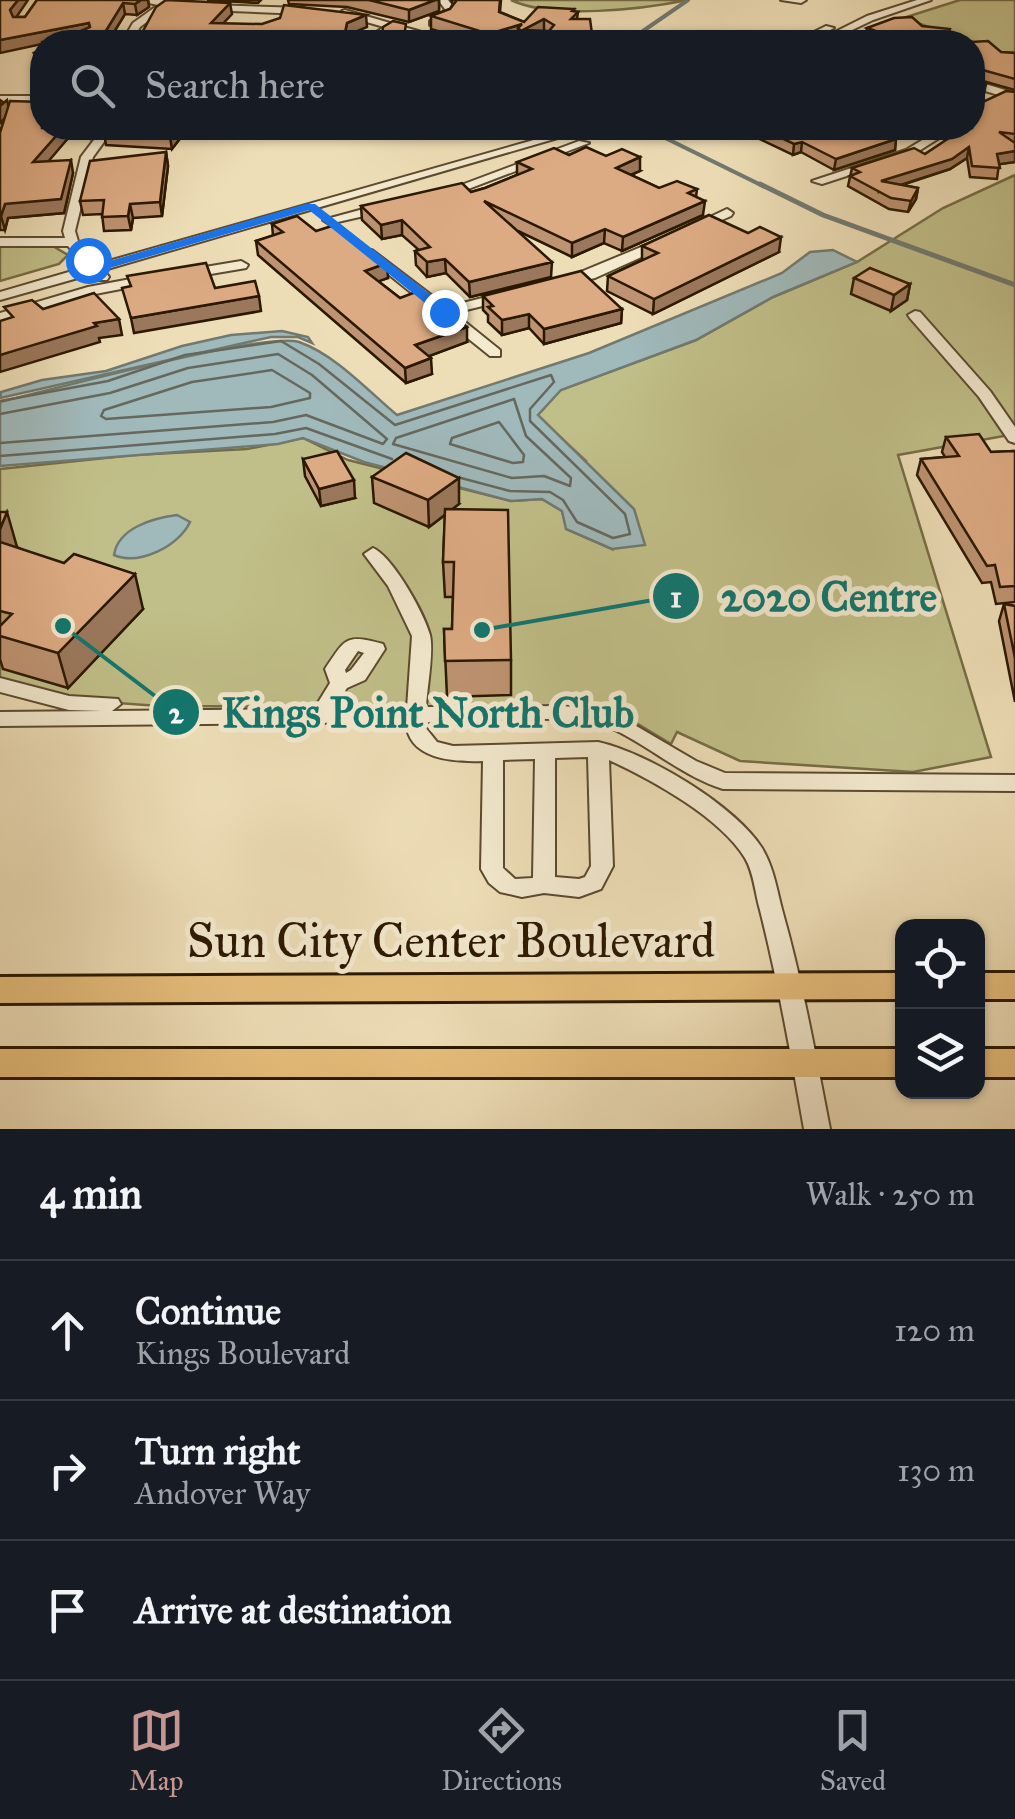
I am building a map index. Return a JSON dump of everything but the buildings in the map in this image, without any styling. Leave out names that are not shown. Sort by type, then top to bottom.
[{"type":"main road","name":"Sun City Center Boulevard","points":[[0,990],[895,986]]},
{"type":"main road","points":[[985,986],[1015,986]]},
{"type":"main road","points":[[985,1063],[1015,1062]]},
{"type":"main road","points":[[0,1063],[895,1063]]},
{"type":"street","points":[[140,0],[259,11],[328,12],[414,30],[446,16],[450,9],[443,0]]},
{"type":"street","points":[[786,0],[801,0]]},
{"type":"street","points":[[835,30],[899,0]]},
{"type":"street","points":[[845,30],[926,0]]},
{"type":"street","points":[[134,30],[166,3]]},
{"type":"street","points":[[252,24],[259,11]]},
{"type":"street","points":[[385,30],[394,24]]},
{"type":"street","points":[[985,87],[1015,97]]},
{"type":"street","points":[[987,102],[1001,92]]},
{"type":"street","points":[[0,99],[30,99]]},
{"type":"street","points":[[99,140],[87,156],[70,231],[72,242],[109,287]]},
{"type":"street","points":[[0,285],[92,264],[518,140]]},
{"type":"street","points":[[305,203],[548,140]]},
{"type":"street","points":[[440,194],[496,178],[565,140]]},
{"type":"street","points":[[818,181],[910,152],[930,140]]},
{"type":"street","points":[[305,203],[343,232]]},
{"type":"street","points":[[329,220],[403,203]]},
{"type":"street","points":[[554,284],[590,274],[727,213]]},
{"type":"street","points":[[0,242],[72,242]]},
{"type":"street","points":[[358,243],[495,352]]},
{"type":"street","points":[[0,296],[92,264]]},
{"type":"street","points":[[0,317],[109,287],[241,265]]},
{"type":"street","points":[[444,312],[517,293]]},
{"type":"street","points":[[915,315],[985,394],[1015,438]]},
{"type":"street","points":[[373,554],[396,584],[422,636],[417,734],[430,747],[453,754],[598,749],[623,756],[654,772],[734,832],[752,852],[792,986],[817,1129]]},
{"type":"street","points":[[321,714],[340,684]]},
{"type":"street","points":[[0,686],[69,703],[111,704]]},
{"type":"street","points":[[0,719],[564,713],[614,720],[689,766],[723,781],[1015,783]]},
{"type":"street","points":[[493,753],[492,869],[497,880],[509,888],[546,884],[559,889],[593,883],[602,866],[598,749]]},
{"type":"street","points":[[544,751],[546,884]]},
{"type":"shaded area","points":[[511,0],[688,0],[647,7],[574,11],[550,10]]},
{"type":"shaded area","points":[[960,0],[1015,0],[1015,57],[985,47],[985,30],[937,30],[903,18]]},
{"type":"shaded area","points":[[1015,175],[1015,434],[898,455],[991,757],[913,772],[740,761],[677,732],[671,744],[631,720],[590,708],[159,706],[62,699],[0,680],[0,469],[134,455],[247,449],[303,438],[348,460],[511,501],[542,499],[562,511],[567,529],[612,549],[586,461],[537,416],[560,390],[696,340],[773,297],[857,262],[943,208]]},
{"type":"shaded area","points":[[0,245],[51,245],[68,255],[59,264],[0,281]]},
{"type":"water","points":[[833,250],[857,262],[773,297],[696,340],[561,390],[538,415],[634,509],[645,545],[612,549],[566,529],[562,511],[542,499],[511,501],[364,462],[303,438],[278,444],[0,466],[0,402],[203,353],[279,341],[299,342],[326,356],[397,415],[589,353],[782,273],[810,252]]},
{"type":"water","points":[[282,331],[308,337],[312,343],[298,337],[271,337],[0,398],[1,392],[42,380],[106,371],[182,346],[231,335]]},
{"type":"water","points":[[177,515],[190,522],[168,546],[135,558],[114,555],[129,531]]},
{"type":"waterway","points":[[644,30],[688,0]]},
{"type":"waterway","points":[[669,140],[765,187]]},
{"type":"waterway","points":[[760,184],[823,215],[1015,285]]},
{"type":"place","name":"Kings Point North Club","points":[[63,626]]},
{"type":"place","name":"2020 Centre","points":[[482,630]]},
{"type":"route","points":[[88,260],[96,269],[310,206],[444,312]]}]
